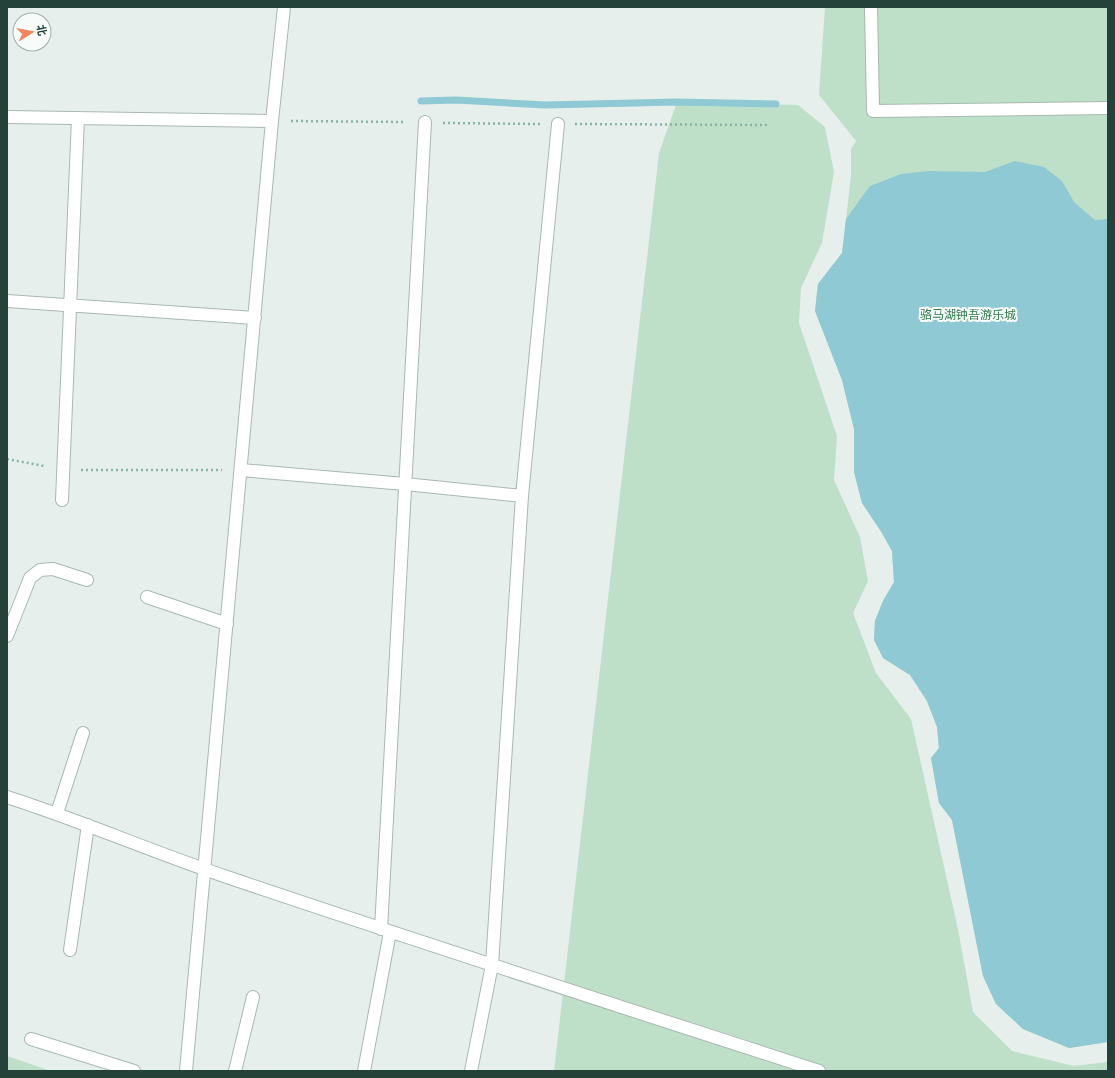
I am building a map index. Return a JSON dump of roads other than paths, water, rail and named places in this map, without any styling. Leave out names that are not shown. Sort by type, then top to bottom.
[{"type":"street","points":[[186,1071],[272,121],[284,7]]},
{"type":"street","points":[[871,7],[873,111],[1108,108]]},
{"type":"street","points":[[7,117],[272,121]]},
{"type":"street","points":[[62,500],[78,118]]},
{"type":"street","points":[[364,1071],[385,931],[405,484],[425,122]]},
{"type":"street","points":[[471,1071],[492,965],[522,496],[558,124]]},
{"type":"street","points":[[7,301],[255,318]]},
{"type":"street","points":[[241,470],[522,496]]},
{"type":"street","points":[[7,636],[30,578],[40,570],[53,570],[87,580]]},
{"type":"street","points":[[147,597],[227,624]]},
{"type":"street","points":[[57,814],[83,733]]},
{"type":"street","points":[[7,797],[57,814],[205,870],[385,931],[819,1071]]},
{"type":"street","points":[[70,950],[88,826]]},
{"type":"street","points":[[235,1071],[253,997]]},
{"type":"street","points":[[31,1039],[134,1071]]},
{"type":"water","name":"骆马湖钟吾游乐城","points":[[1015,161],[1044,167],[1062,181],[1074,202],[1095,220],[1108,219],[1108,1042],[1069,1048],[1023,1029],[996,1004],[983,976],[952,820],[939,803],[931,758],[939,748],[937,727],[927,701],[910,675],[883,658],[874,640],[875,621],[883,601],[894,582],[892,551],[862,503],[854,472],[854,429],[842,380],[815,311],[818,284],[842,253],[846,219],[870,186],[901,174],[929,171],[985,172]]},
{"type":"waterway","points":[[421,101],[456,100],[545,105],[677,102],[776,104]]}]
